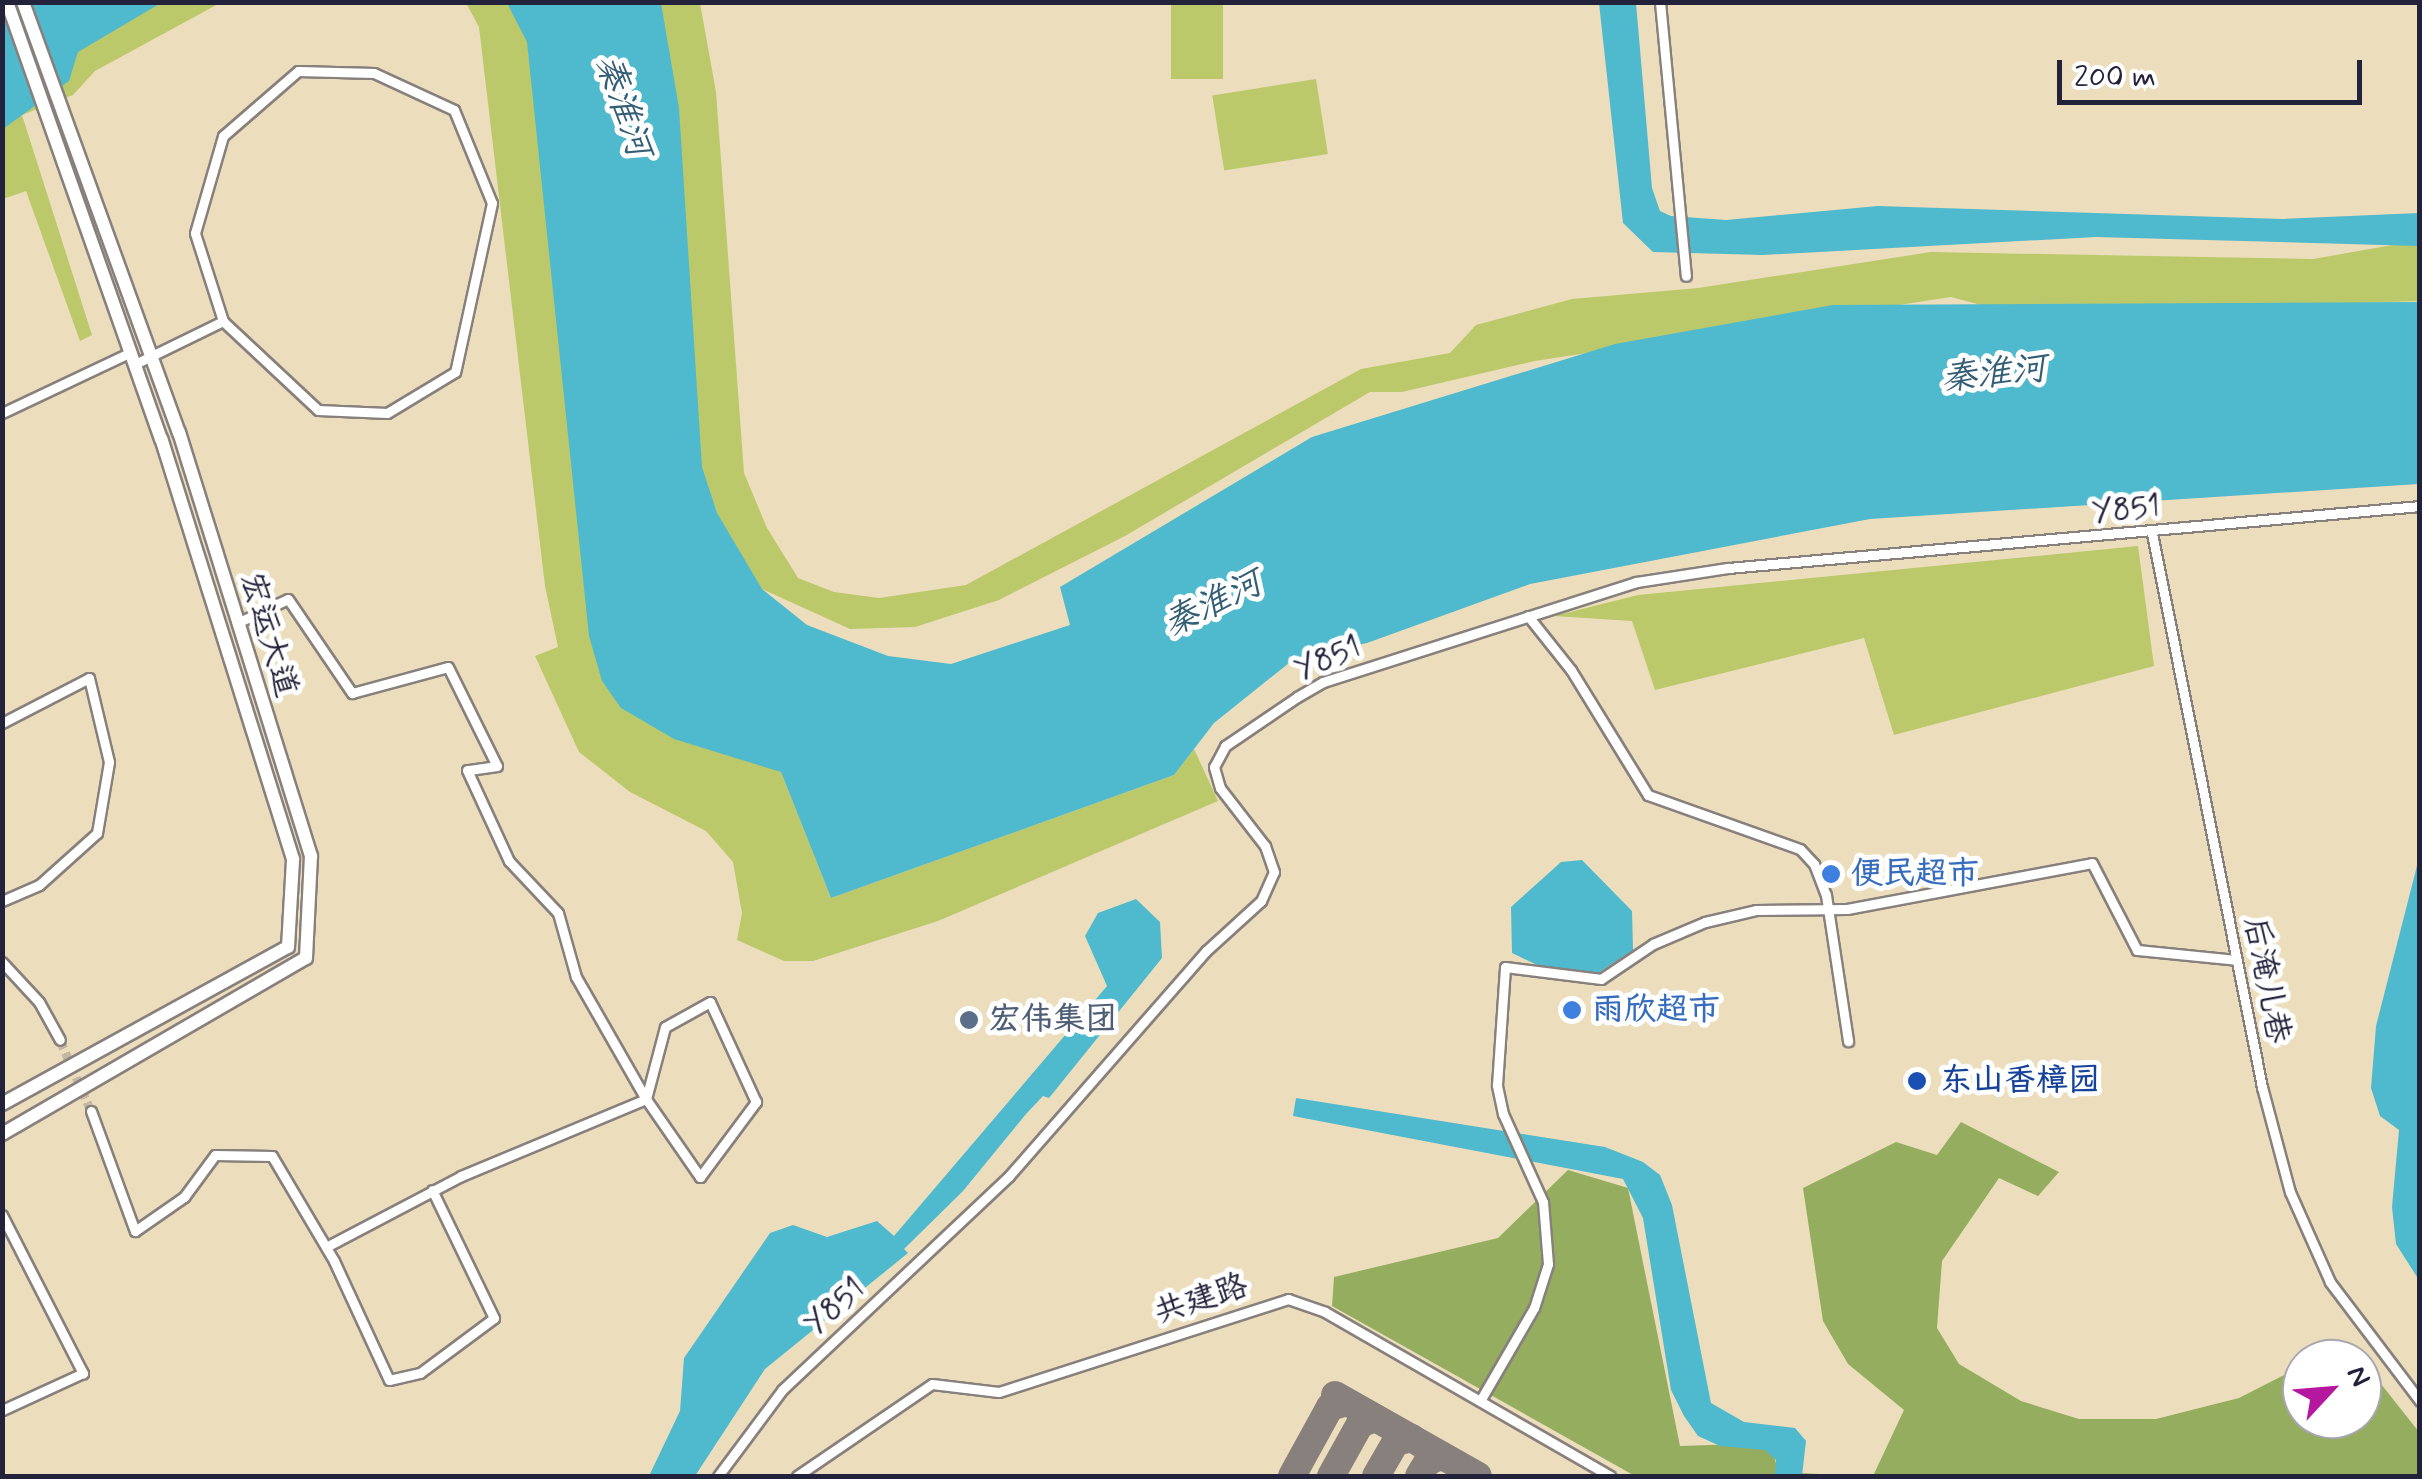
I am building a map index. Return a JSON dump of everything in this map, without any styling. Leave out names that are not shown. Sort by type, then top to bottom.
[{"type":"main road","name":"宏运大道","points":[[2,1104],[288,947],[292,859],[133,358],[7,2]]},
{"type":"main road","name":"宏运大道","points":[[2,1134],[306,958],[312,856],[149,357],[24,2]]},
{"type":"street","points":[[1660,2],[1686,276]]},
{"type":"street","points":[[298,72],[374,73],[454,110],[492,203],[455,372],[387,413],[318,410],[223,321],[195,233],[223,136],[298,72]]},
{"type":"street","points":[[2,413],[133,358],[149,357],[223,321]]},
{"type":"street","name":"Y851","points":[[718,1476],[782,1390],[1009,1176],[1206,951],[1261,901],[1274,872],[1265,846],[1220,788],[1214,767],[1225,746],[1323,682],[1636,582],[1728,568],[2152,534],[2420,506]]},
{"type":"street","name":"后淹儿巷","points":[[2152,534],[2237,960],[2290,1192],[2330,1282],[2420,1400]]},
{"type":"street","points":[[236,624],[288,599],[352,693],[448,667],[496,766],[467,770],[509,861],[558,912],[576,976],[646,1099],[700,1176],[756,1102],[710,1002],[665,1027],[646,1099]]},
{"type":"street","points":[[1528,616],[1571,670],[1648,794],[1800,849],[1814,864],[1828,909],[1848,1041]]},
{"type":"street","points":[[2,723],[89,678],[109,762],[97,833],[39,884],[2,902]]},
{"type":"street","points":[[1480,1402],[1534,1308],[1548,1264],[1543,1202],[1503,1114],[1497,1085],[1505,966],[1601,979],[1652,944],[1705,922],[1756,910],[1828,909],[2092,863],[2137,950],[2237,960]]},
{"type":"street","points":[[2,962],[39,1002],[60,1040]]},
{"type":"street","points":[[326,1247],[432,1190],[646,1099]]},
{"type":"street","points":[[91,1111],[135,1231],[184,1197],[215,1155],[272,1156],[326,1247],[390,1380],[420,1373],[494,1318],[432,1190]]},
{"type":"street","points":[[2,1214],[83,1373],[2,1410]]},
{"type":"street","name":"共建路","points":[[797,1476],[932,1384],[999,1392],[1288,1299],[1324,1312],[1610,1476]]},
{"type":"green space","points":[[2,3],[220,3],[95,71],[73,95],[22,115],[92,335],[80,341],[26,191],[3,199]]},
{"type":"green space","points":[[466,3],[700,3],[716,92],[744,473],[767,528],[798,578],[834,592],[879,598],[966,585],[1361,369],[1450,353],[1476,325],[1572,299],[1698,288],[1931,252],[2313,259],[2419,243],[2419,301],[2015,314],[1951,297],[1535,361],[1402,392],[1370,392],[1125,536],[999,600],[915,627],[850,629],[762,589],[781,772],[831,898],[1174,775],[1194,749],[1218,801],[938,921],[813,961],[784,961],[737,940],[742,913],[733,862],[706,831],[630,792],[579,752],[535,656],[558,647],[545,586],[479,27]]},
{"type":"green space","points":[[1171,3],[1223,3],[1223,79],[1171,79]]},
{"type":"green space","points":[[1316,79],[1328,154],[1224,170],[1212,95]]},
{"type":"green space","points":[[2138,546],[2154,666],[1894,735],[1864,638],[1655,690],[1632,621],[1554,616],[1638,595]]},
{"type":"green space","name":"东山香樟园","points":[[1961,1122],[2059,1172],[2038,1196],[1999,1178],[1942,1261],[1937,1328],[1959,1364],[2021,1401],[2079,1419],[2156,1419],[2239,1398],[2282,1376],[2282,1439],[2382,1439],[2382,1385],[2419,1432],[2419,1476],[1873,1476],[1904,1410],[1848,1364],[1823,1321],[1803,1188],[1896,1142],[1937,1155]]},
{"type":"green space","points":[[1568,1170],[1628,1188],[1680,1446],[1771,1443],[1778,1472],[1860,1476],[1635,1476],[1332,1306],[1334,1277],[1498,1238]]},
{"type":"water","points":[[3,3],[161,3],[78,52],[69,81],[3,129]]},
{"type":"water","name":"秦淮河","points":[[507,3],[661,3],[679,108],[702,467],[717,513],[762,589],[807,625],[888,656],[951,664],[1070,625],[1060,587],[1312,437],[1615,344],[1833,305],[2419,302],[2419,484],[1870,519],[1530,584],[1367,643],[1294,659],[1214,723],[1174,775],[831,898],[781,772],[674,739],[621,708],[602,681],[589,636],[527,42]]},
{"type":"water","points":[[1599,3],[1636,3],[1652,188],[1660,211],[1671,216],[1726,220],[1878,206],[2283,219],[2419,213],[2419,246],[2096,237],[1763,255],[1653,252],[1623,223]]},
{"type":"water","points":[[2419,858],[2420,1280],[2396,1244],[2392,1207],[2399,1130],[2380,1116],[2371,1088],[2376,1026]]},
{"type":"water","points":[[1582,860],[1632,911],[1633,950],[1598,973],[1550,971],[1512,953],[1511,907],[1561,862]]},
{"type":"water","points":[[1136,899],[1160,922],[1162,958],[1049,1098],[1043,1096],[1026,1114],[963,1191],[904,1249],[908,1253],[765,1369],[695,1476],[649,1476],[680,1411],[684,1358],[770,1233],[793,1225],[827,1237],[877,1221],[894,1236],[1107,986],[1085,936],[1098,913]]},
{"type":"water","points":[[1296,1098],[1605,1147],[1643,1162],[1660,1175],[1672,1205],[1711,1403],[1744,1422],[1795,1428],[1806,1441],[1802,1476],[1775,1476],[1776,1460],[1765,1450],[1720,1446],[1698,1436],[1684,1416],[1671,1390],[1643,1218],[1623,1179],[1293,1116]]},
{"type":"taxiway","points":[[1335,1395],[1478,1476]]},
{"type":"taxiway","points":[[1292,1476],[1330,1407],[1346,1402]]},
{"type":"taxiway","points":[[1331,1476],[1360,1424],[1375,1418]]},
{"type":"taxiway","points":[[1376,1476],[1396,1442],[1411,1438]]},
{"type":"taxiway","points":[[1419,1476],[1428,1461],[1442,1456]]},
{"type":"tunnel","points":[[60,1040],[91,1111]]},
{"type":"place","name":"便民超市","points":[[1831,874]]},
{"type":"place","name":"雨欣超市","points":[[1572,1010]]},
{"type":"place","name":"宏伟集团","points":[[969,1020]]},
{"type":"place","name":"东山香樟园","points":[[1917,1081]]}]
